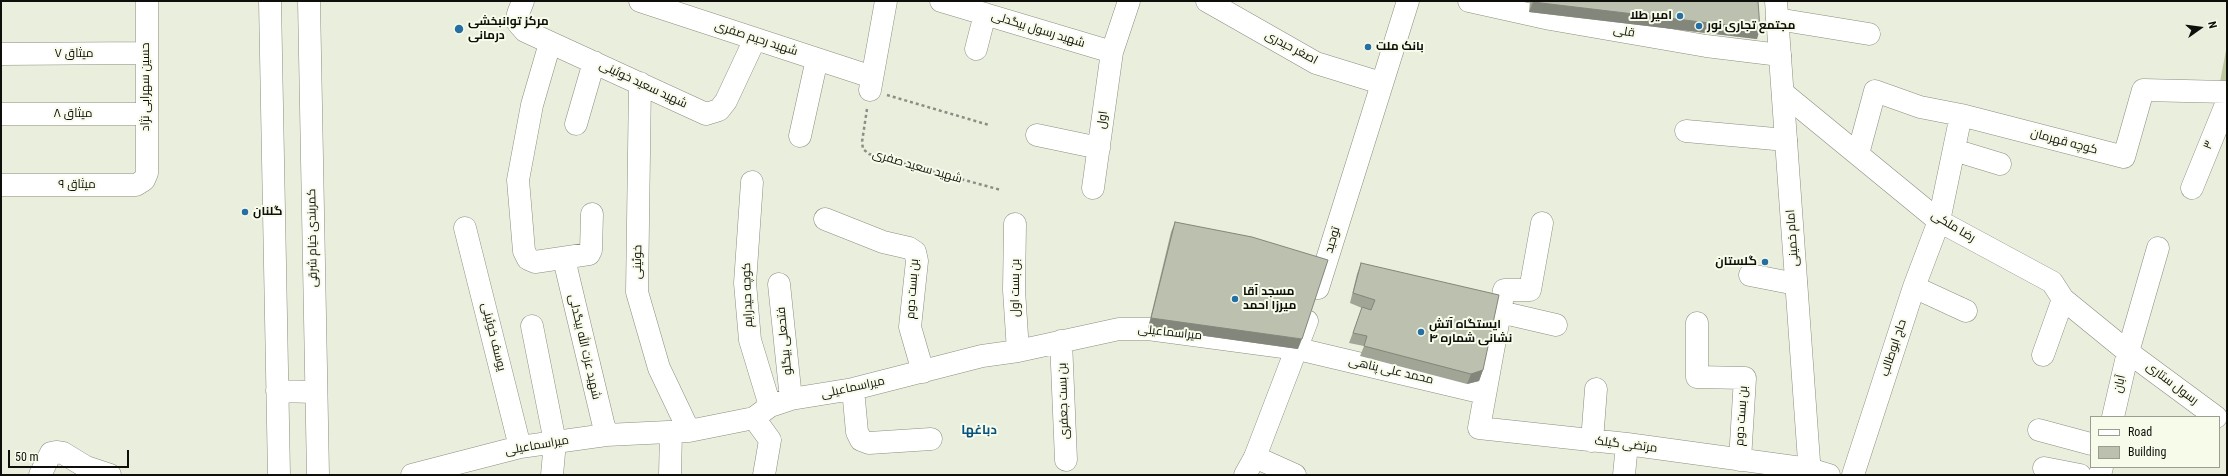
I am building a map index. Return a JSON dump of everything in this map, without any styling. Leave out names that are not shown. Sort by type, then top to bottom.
[{"type":"main road","name":"حسین سهرابی نژاد","points":[[147,1],[147,173]]},
{"type":"main road","points":[[270,1],[279,475]]},
{"type":"main road","name":"کمربندی خیام شرقی","points":[[309,1],[318,475]]},
{"type":"main road","name":"شهید سعید خوئینی","points":[[523,1],[518,14],[518,23],[525,31],[706,114],[719,110],[726,101],[755,39]]},
{"type":"main road","name":"شهید رحیم صفری","points":[[640,1],[816,59],[871,84]]},
{"type":"main road","points":[[871,84],[886,1]]},
{"type":"main road","name":"شهید رسول بیگدلی","points":[[941,1],[1112,52]]},
{"type":"main road","name":"اول","points":[[1093,188],[1112,52],[1129,1]]},
{"type":"main road","name":"اصغر حیدری","points":[[1207,1],[1316,63],[1381,83]]},
{"type":"main road","name":"توحید","points":[[1250,466],[1298,349],[1408,1]]},
{"type":"main road","name":"قلی","points":[[1469,1],[1550,20],[1706,46],[1780,55]]},
{"type":"main road","points":[[1777,10],[1869,34]]},
{"type":"main road","name":"امام خمینی","points":[[1777,10],[1796,284],[1816,473]]},
{"type":"main road","points":[[976,49],[985,14]]},
{"type":"main road","points":[[550,43],[532,105],[518,180],[524,251],[528,259],[535,262],[584,256],[591,250],[592,214]]},
{"type":"main road","name":"میثاق ۷","points":[[1,54],[146,54]]},
{"type":"main road","points":[[800,136],[816,59]]},
{"type":"main road","points":[[576,124],[594,62]]},
{"type":"main road","name":"خوئینی","points":[[640,83],[637,292],[659,368],[680,432]]},
{"type":"main road","name":"کوچه قهرمان","points":[[1961,115],[2124,157],[2143,90],[2227,92]]},
{"type":"main road","points":[[1858,154],[1876,91],[1920,107],[1961,115],[1939,221]]},
{"type":"main road","name":"رضا ملکی","points":[[1783,93],[1939,221],[2052,282],[2063,299],[2128,352]]},
{"type":"main road","name":"۳","points":[[2192,188],[2227,102]]},
{"type":"main road","name":"میثاق ۸","points":[[1,114],[146,114]]},
{"type":"main road","points":[[1686,131],[1786,140]]},
{"type":"main road","points":[[1037,135],[1099,148]]},
{"type":"main road","points":[[1954,150],[2000,164]]},
{"type":"main road","name":"میثاق ۹","points":[[1,185],[136,185],[144,180],[147,173]]},
{"type":"main road","name":"کوچه حیدرایم","points":[[752,182],[745,283],[750,340],[762,412],[770,440],[764,475]]},
{"type":"main road","name":"بن بست دوم","points":[[825,219],[883,242],[909,248],[915,252],[917,261],[910,327],[923,372]]},
{"type":"main road","name":"حاج ابوطالب","points":[[1853,475],[1914,287],[1939,221]]},
{"type":"main road","points":[[1484,393],[1504,290],[1530,290],[1542,223]]},
{"type":"main road","name":"بن بست اول","points":[[1015,224],[1014,290],[1018,352]]},
{"type":"main road","name":"یوسف خوئینی","points":[[465,228],[520,447]]},
{"type":"main road","name":"آبان","points":[[2113,416],[2128,352],[2158,248]]},
{"type":"main road","name":"شهید عزت الله بیگدلی","points":[[564,258],[606,435]]},
{"type":"main road","points":[[1750,275],[1796,284]]},
{"type":"main road","name":"فتحعلی بیگلو","points":[[779,284],[791,399]]},
{"type":"main road","points":[[1914,287],[1966,311]]},
{"type":"main road","points":[[2043,356],[2063,299]]},
{"type":"main road","points":[[1500,312],[1556,325]]},
{"type":"main road","name":"بن بست دوم","points":[[1697,323],[1697,377],[1745,378],[1740,460]]},
{"type":"main road","points":[[532,326],[555,442],[552,475]]},
{"type":"main road","name":"میراسماعیلی","points":[[419,474],[520,447],[606,435],[680,432],[762,412],[791,399],[853,389],[982,356],[1018,352],[1119,329],[1148,328],[1298,349]]},
{"type":"main road","name":"بن بست جعفری","points":[[1061,341],[1066,460]]},
{"type":"main road","name":"محمد علی پناهی","points":[[1298,349],[1484,393]]},
{"type":"main road","name":"رسول ستاری","points":[[2128,352],[2215,416]]},
{"type":"main road","points":[[853,389],[857,432],[861,440],[869,443],[931,439]]},
{"type":"main road","points":[[1592,441],[1596,389]]},
{"type":"main road","points":[[277,391],[316,392]]},
{"type":"main road","name":"مرتضی گیلک","points":[[1484,393],[1479,428],[1626,444],[1740,460],[1816,473]]},
{"type":"main road","points":[[2039,430],[2090,444]]},
{"type":"main road","points":[[670,475],[680,432]]},
{"type":"main road","points":[[1624,475],[1626,444]]},
{"type":"main road","points":[[40,475],[51,452],[56,452],[63,453],[86,467],[110,475]]},
{"type":"main road","points":[[1250,466],[1295,475]]},
{"type":"main road","points":[[2044,468],[2080,475]]},
{"type":"path","points":[[871,84],[989,125]]},
{"type":"path","name":"شهید سعید صفری","points":[[871,84],[862,142],[863,149],[869,154],[1001,190]]},
{"type":"green space","points":[[2227,45],[2227,84],[2220,82]]},
{"type":"building","points":[[1758,1],[1760,29],[1533,2]]},
{"type":"building","name":"مسجد آقا میرزا احمد","points":[[1175,222],[1252,237],[1328,260],[1302,339],[1151,318]]},
{"type":"building","name":"ایستگاه آتش نشانی شماره ۴","points":[[1361,263],[1499,295],[1483,370],[1471,374],[1364,346],[1367,336],[1353,333],[1362,307],[1371,310],[1375,300],[1353,293]]},
{"type":"place","name":"امیر طلا","points":[[1680,16]]},
{"type":"place","name":"مجتمع تجارى نور","points":[[1699,26]]},
{"type":"place","name":"مرکز توانبخشی درمانی","points":[[459,29]]},
{"type":"place","name":"بانک ملت","points":[[1368,47]]},
{"type":"place","name":"گلنان","points":[[245,212]]},
{"type":"place","name":"گلستان","points":[[1765,262]]},
{"type":"place","name":"مسجد آقا میرزا احمد","points":[[1235,299]]},
{"type":"place","name":"ایستگاه آتش نشانی شماره ۴","points":[[1421,332]]},
{"type":"district","name":"دباغها","points":[[979,431]]}]
